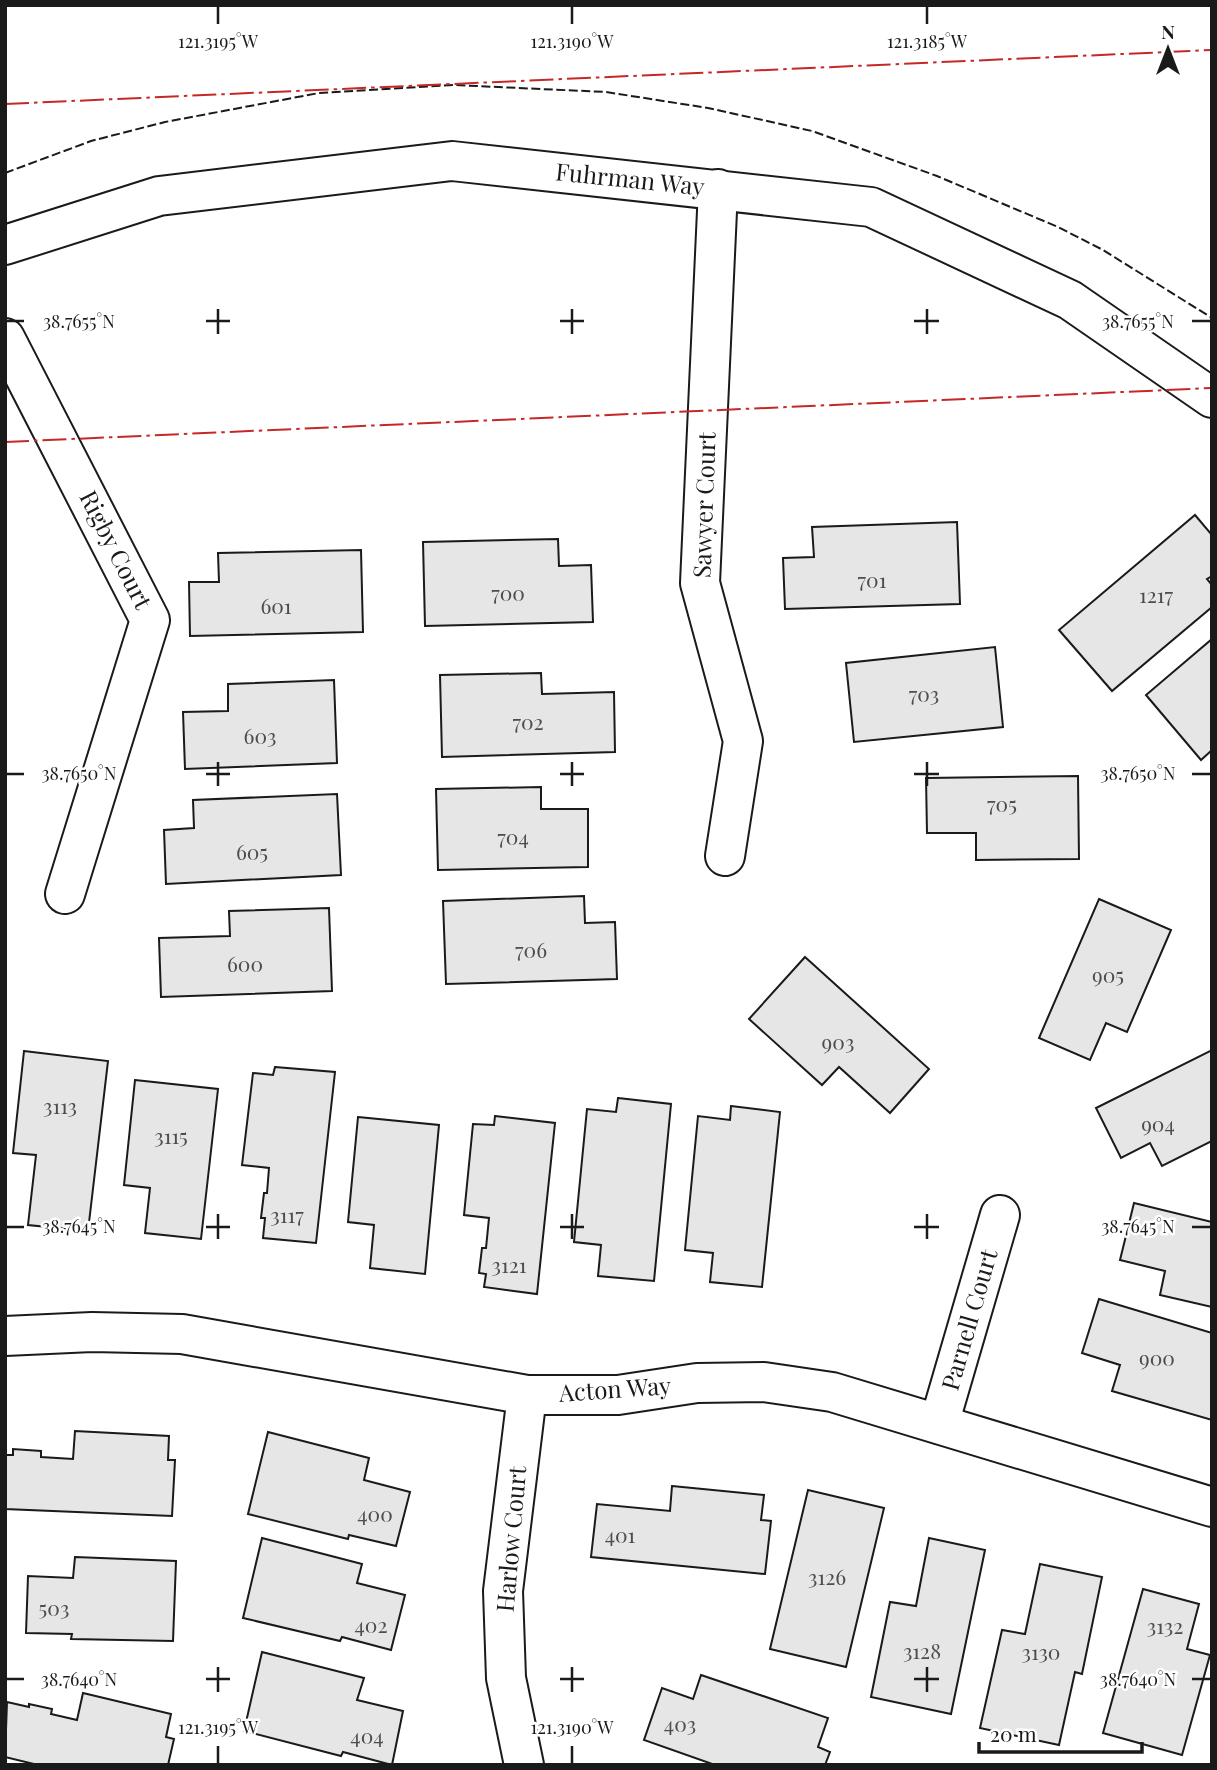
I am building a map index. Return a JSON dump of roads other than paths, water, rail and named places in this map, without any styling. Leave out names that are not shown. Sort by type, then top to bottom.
[{"type":"street","name":"Fuhrman Way","points":[[5,245],[159,196],[452,161],[871,207],[1070,300],[1212,398]]},
{"type":"street","name":"Sawyer Court","points":[[718,189],[701,583],[743,741],[724,856]]},
{"type":"street","name":"Rigby Court","points":[[5,338],[150,620],[65,894]]},
{"type":"street","name":"Parnell Court","points":[[939,1424],[1000,1215]]},
{"type":"street","name":"Acton Way","points":[[5,1336],[92,1332],[182,1334],[527,1395],[618,1395],[697,1383],[764,1382],[832,1391],[1212,1507]]},
{"type":"street","name":"Harlow Court","points":[[524,1765],[506,1678],[503,1591],[527,1395]]}]
